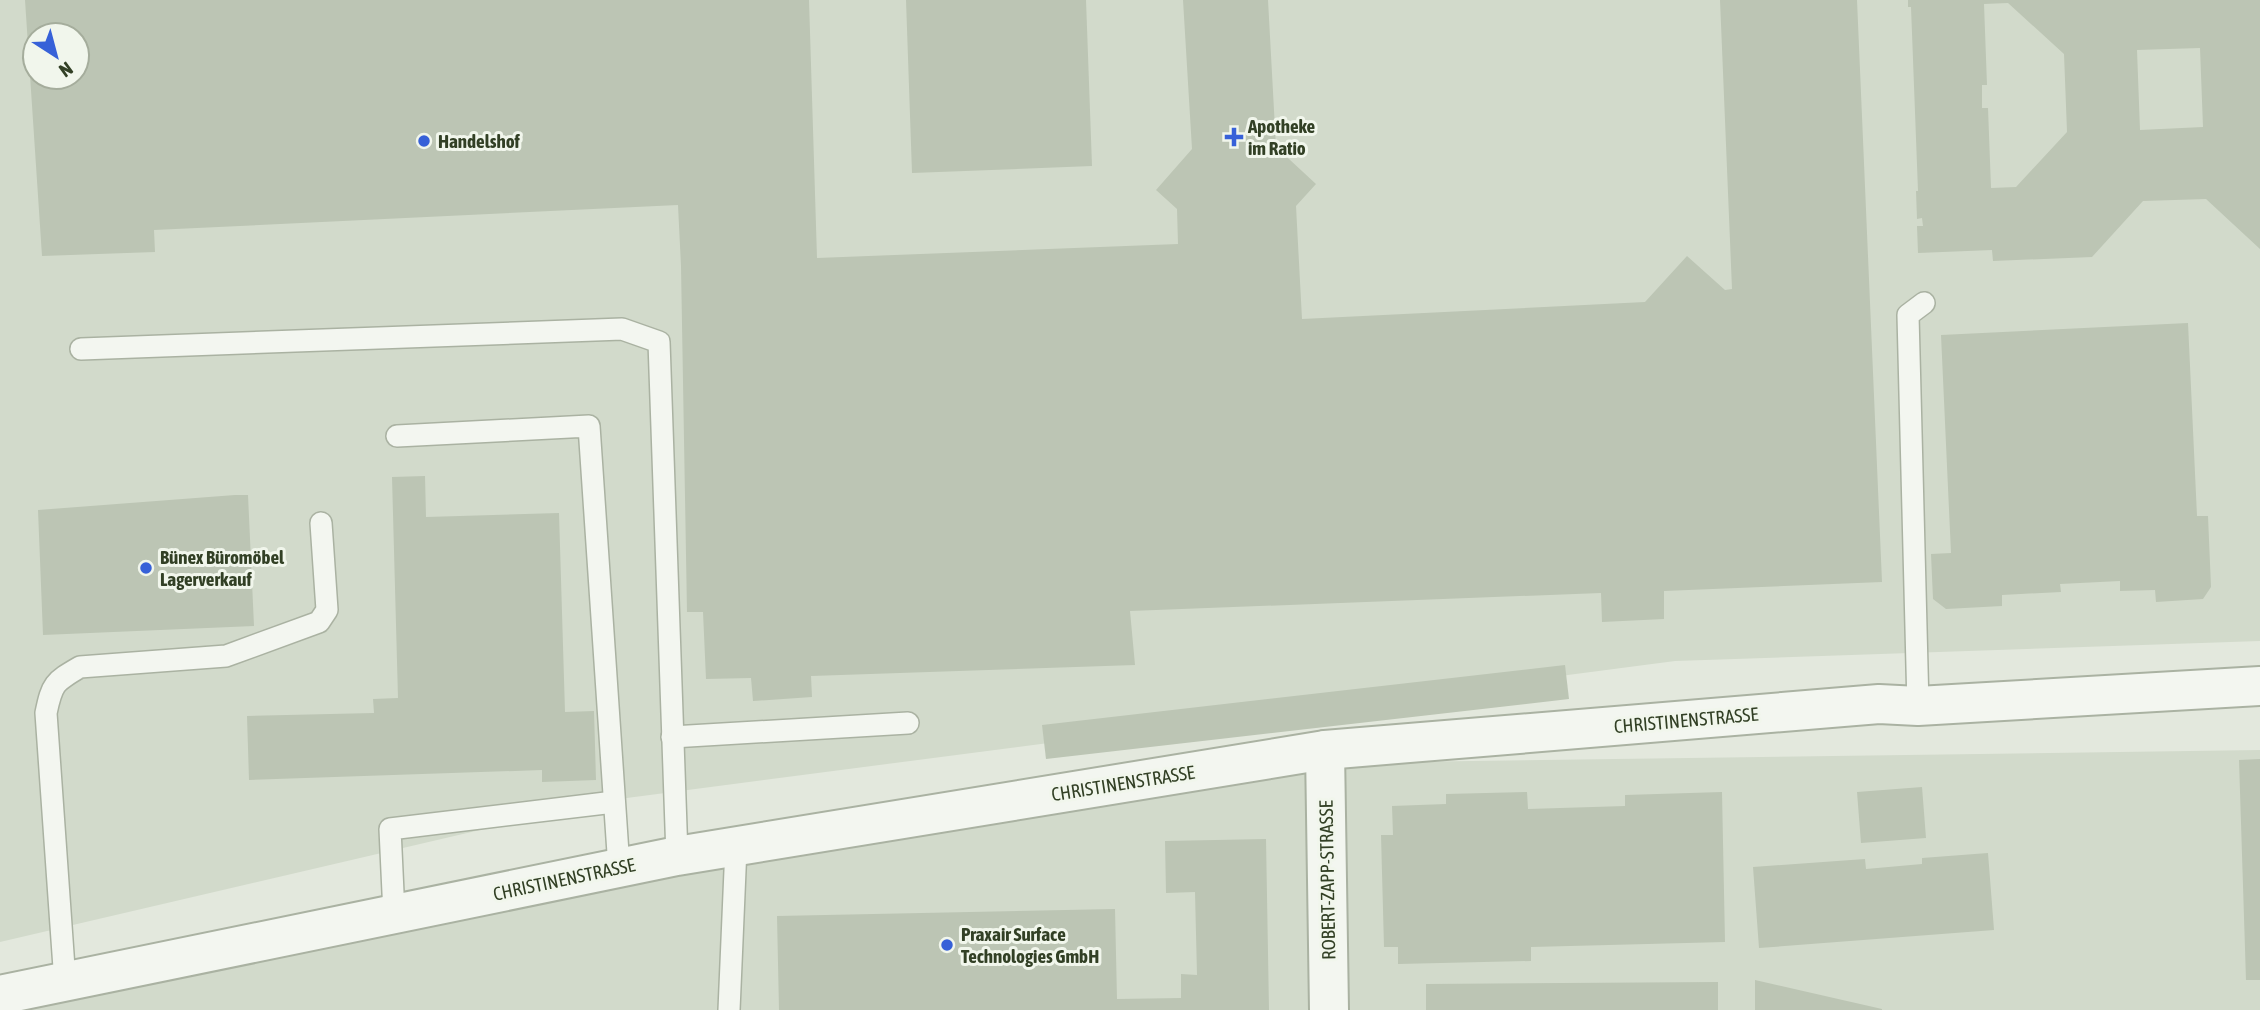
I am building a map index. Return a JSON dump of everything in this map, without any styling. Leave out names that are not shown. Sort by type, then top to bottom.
[{"type":"street","name":"CHRISTINENSTRASSE","points":[[7,999],[65,982],[677,856],[1325,750],[1879,704],[1918,706],[2260,686]]},
{"type":"street","name":"ROBERT-ZAPP-STRASSE","points":[[1325,750],[1329,1010]]},
{"type":"lane","points":[[1918,706],[1908,315],[1924,303]]},
{"type":"lane","points":[[81,349],[622,329],[659,342],[677,856]]},
{"type":"lane","points":[[397,436],[589,426],[619,868]]},
{"type":"lane","points":[[65,982],[46,713],[51,689],[80,667],[226,656],[319,622],[327,610],[321,523]]},
{"type":"lane","points":[[673,737],[908,723]]},
{"type":"lane","points":[[394,914],[390,829],[614,802]]},
{"type":"lane","points":[[729,1010],[736,847]]},
{"type":"shaded area","points":[[0,0],[2260,0],[2260,641],[1675,661],[604,801],[0,942]]},
{"type":"shaded area","points":[[2260,750],[2260,1010],[0,1010],[642,874],[1326,763]]},
{"type":"building","points":[[25,0],[809,0],[817,258],[1178,244],[1177,209],[1156,190],[1192,149],[1183,0],[1268,0],[1276,147],[1316,184],[1296,206],[1302,319],[1645,302],[1687,256],[1725,290],[1732,289],[1720,0],[1857,0],[1882,582],[1664,591],[1664,619],[1602,622],[1601,593],[1130,611],[1135,665],[811,676],[812,697],[753,701],[751,678],[706,679],[703,612],[687,612],[678,205],[154,230],[155,252],[42,256],[31,91],[91,91],[91,21],[26,21]]},
{"type":"building","points":[[906,0],[1086,0],[1092,166],[912,173]]},
{"type":"building","points":[[1908,0],[2260,0],[2260,249],[2206,199],[2143,201],[2092,257],[1993,261],[1992,250],[1918,253],[1917,226],[1923,226],[1922,218],[1917,219],[1911,7],[1908,7]],"holes":[[[2008,3],[2064,54],[2067,132],[2016,187],[1991,188],[1988,108],[1982,108],[1982,85],[1987,85],[1984,4]],[[2200,48],[2203,127],[2140,130],[2137,50]]]},
{"type":"building","points":[[2188,323],[2197,516],[2208,516],[2211,587],[2203,599],[2156,602],[2155,590],[2120,591],[2120,581],[2060,584],[2061,592],[2002,595],[2002,606],[1946,609],[1933,599],[1931,554],[1951,553],[1941,335]]},
{"type":"building","points":[[425,476],[426,517],[559,513],[565,712],[594,711],[596,780],[542,782],[542,770],[249,780],[247,716],[374,713],[373,699],[398,698],[392,477]]},
{"type":"building","name":"Bünex Büromöbel Lagerverkauf","points":[[248,495],[254,626],[43,635],[38,510]]},
{"type":"building","points":[[1565,665],[1569,699],[1046,759],[1042,725]]},
{"type":"building","points":[[2260,759],[2260,980],[2246,980],[2239,760]]},
{"type":"building","points":[[1922,787],[1926,838],[1861,843],[1857,792]]},
{"type":"building","points":[[1527,792],[1528,809],[1625,806],[1625,795],[1722,792],[1725,942],[1531,947],[1531,961],[1398,964],[1398,947],[1384,947],[1381,835],[1393,835],[1392,806],[1446,804],[1446,794]]},
{"type":"building","name":"Praxair Surface Technologies GmbH","points":[[1266,839],[1269,1010],[779,1010],[777,916],[1115,909],[1117,999],[1181,998],[1181,974],[1197,975],[1195,892],[1166,893],[1165,841]]},
{"type":"building","points":[[1988,853],[1994,930],[1759,948],[1753,867],[1865,859],[1866,869],[1922,864],[1922,858]]},
{"type":"building","points":[[1755,980],[1882,1009],[1882,1010],[1755,1010]]},
{"type":"building","points":[[1718,982],[1718,1010],[1426,1010],[1426,984]]},
{"type":"place","name":"Apotheke im Ratio","points":[[1234,137]]},
{"type":"place","name":"Handelshof","points":[[424,141]]},
{"type":"place","name":"Bünex Büromöbel Lagerverkauf","points":[[146,568]]},
{"type":"place","name":"Praxair Surface Technologies GmbH","points":[[947,945]]}]
